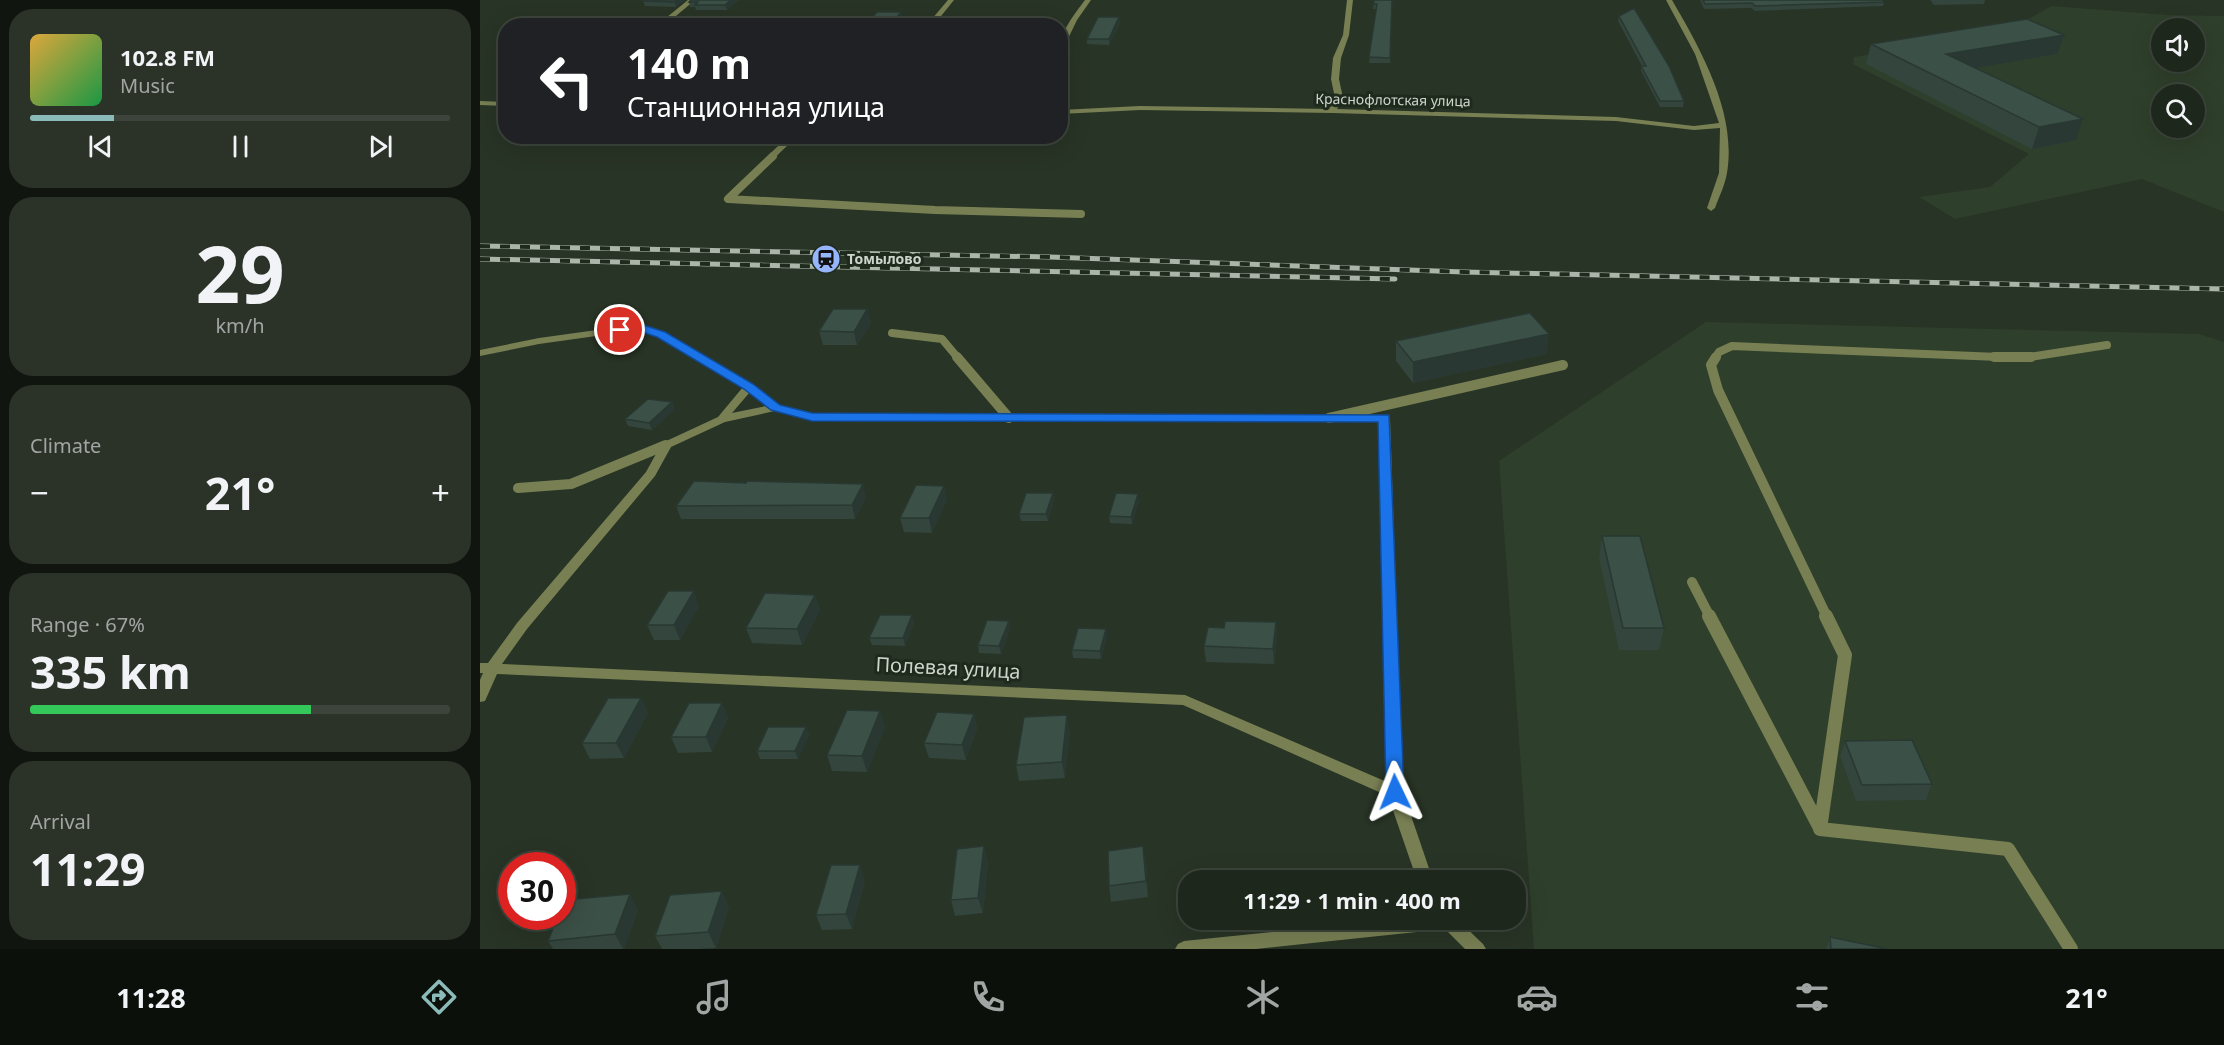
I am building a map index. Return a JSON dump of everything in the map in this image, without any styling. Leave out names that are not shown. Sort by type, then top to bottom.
[{"type":"street","points":[[669,18],[692,0]]},
{"type":"street","points":[[936,18],[951,0]]},
{"type":"street","points":[[1068,32],[1088,0]]},
{"type":"street","points":[[1332,111],[1339,98],[1335,79],[1337,58],[1346,35],[1350,0]]},
{"type":"street","points":[[1669,0],[1699,54],[1724,125],[1723,173],[1711,208]]},
{"type":"street","points":[[480,103],[498,104]]},
{"type":"street","name":"Краснофлотская улица","points":[[1068,112],[1140,108],[1332,111],[1616,118],[1694,128],[1724,125]]},
{"type":"street","points":[[480,353],[539,341],[640,327],[661,334],[748,387],[775,408],[812,417],[1384,418],[1395,792],[1422,870]]},
{"type":"street","points":[[722,419],[748,387]]},
{"type":"street","points":[[480,697],[486,668],[651,473],[666,445],[722,419],[775,408]]},
{"type":"street","name":"Полевая улица","points":[[486,668],[1185,700],[1395,792]]},
{"type":"street","points":[[1184,949],[1356,930]]},
{"type":"street","points":[[1457,930],[1477,949]]},
{"type":"lane","points":[[785,144],[728,199],[934,210],[1081,214]]},
{"type":"lane","points":[[891,333],[942,339],[1009,418]]},
{"type":"lane","points":[[1820,829],[1845,655],[1718,390],[1711,365],[1719,352],[1731,346],[2023,358],[2107,345]]},
{"type":"lane","points":[[1329,418],[1563,365]]},
{"type":"lane","points":[[518,488],[571,484],[666,445]]},
{"type":"lane","points":[[1692,582],[1820,829]]},
{"type":"lane","points":[[1820,829],[2008,849],[2071,949]]},
{"type":"shaded area","points":[[2051,6],[2168,15],[2224,16],[2224,212],[2142,179],[1955,219],[1919,197],[1990,187],[2029,154],[1853,64],[1854,57],[2019,30],[2018,25]]},
{"type":"shaded area","points":[[1706,322],[2199,334],[2224,342],[2224,949],[1534,949],[1499,461]]},
{"type":"building","points":[[677,0],[675,2],[643,1]]},
{"type":"building","points":[[691,0],[731,0],[725,5],[695,5],[698,2],[689,2]]},
{"type":"building","points":[[1374,0],[1392,0],[1390,58],[1369,57],[1377,4],[1374,4]]},
{"type":"building","points":[[1703,0],[1882,0],[1884,2],[1755,6],[1752,3],[1705,4]]},
{"type":"building","points":[[1634,8],[1669,66],[1684,101],[1660,101],[1641,66],[1646,66],[1619,16]]},
{"type":"building","points":[[877,12],[901,12],[896,18],[872,18]]},
{"type":"building","points":[[1098,17],[1119,17],[1109,39],[1087,39]]},
{"type":"building","points":[[2027,19],[2064,35],[1946,54],[2083,119],[2039,127],[1871,44]]},
{"type":"building","points":[[833,309],[867,309],[854,332],[819,331]]},
{"type":"building","points":[[1530,313],[1549,334],[1413,362],[1396,341]]},
{"type":"building","points":[[648,399],[672,402],[649,423],[625,419]]},
{"type":"building","points":[[694,481],[863,484],[852,505],[676,506]]},
{"type":"building","points":[[916,485],[944,486],[929,518],[900,518]]},
{"type":"building","points":[[1026,493],[1053,493],[1046,514],[1019,514]]},
{"type":"building","points":[[1116,493],[1138,494],[1131,517],[1109,516]]},
{"type":"building","points":[[1602,536],[1640,536],[1664,628],[1623,628]]},
{"type":"building","points":[[668,591],[694,591],[674,625],[647,625]]},
{"type":"building","points":[[765,593],[815,595],[797,629],[746,628]]},
{"type":"building","points":[[880,615],[912,615],[903,638],[869,638]]},
{"type":"building","points":[[987,620],[1009,621],[999,646],[978,645]]},
{"type":"building","points":[[1225,621],[1276,622],[1273,649],[1204,646],[1208,627],[1224,628]]},
{"type":"building","points":[[1078,628],[1106,629],[1100,651],[1072,650]]},
{"type":"building","points":[[608,698],[641,698],[616,743],[582,743]]},
{"type":"building","points":[[689,703],[722,703],[706,737],[671,737]]},
{"type":"building","points":[[847,710],[880,711],[862,756],[827,755]]},
{"type":"building","points":[[937,712],[974,714],[962,745],[924,743]]},
{"type":"building","points":[[1067,715],[1062,762],[1016,765],[1024,717]]},
{"type":"building","points":[[768,727],[806,727],[795,751],[757,751]]},
{"type":"building","points":[[1912,740],[1932,784],[1862,785],[1845,741]]},
{"type":"building","points":[[984,846],[978,898],[951,900],[957,849]]},
{"type":"building","points":[[1143,846],[1146,881],[1109,886],[1108,851]]},
{"type":"building","points":[[831,865],[860,865],[846,914],[816,915]]},
{"type":"building","points":[[722,891],[708,932],[655,936],[670,895]]},
{"type":"building","points":[[630,894],[615,934],[548,941],[552,930],[576,930],[576,899]]},
{"type":"building","points":[[1830,937],[1888,949],[1831,949]]},
{"type":"railway","points":[[480,246],[1050,257],[1464,272],[2224,289]]},
{"type":"railway","points":[[480,259],[1395,279]]},
{"type":"place","name":"Томылово","points":[[826,259]]},
{"type":"route","points":[[620,330],[640,327],[661,334],[748,387],[775,408],[812,417],[1384,418],[1395,792]]}]
